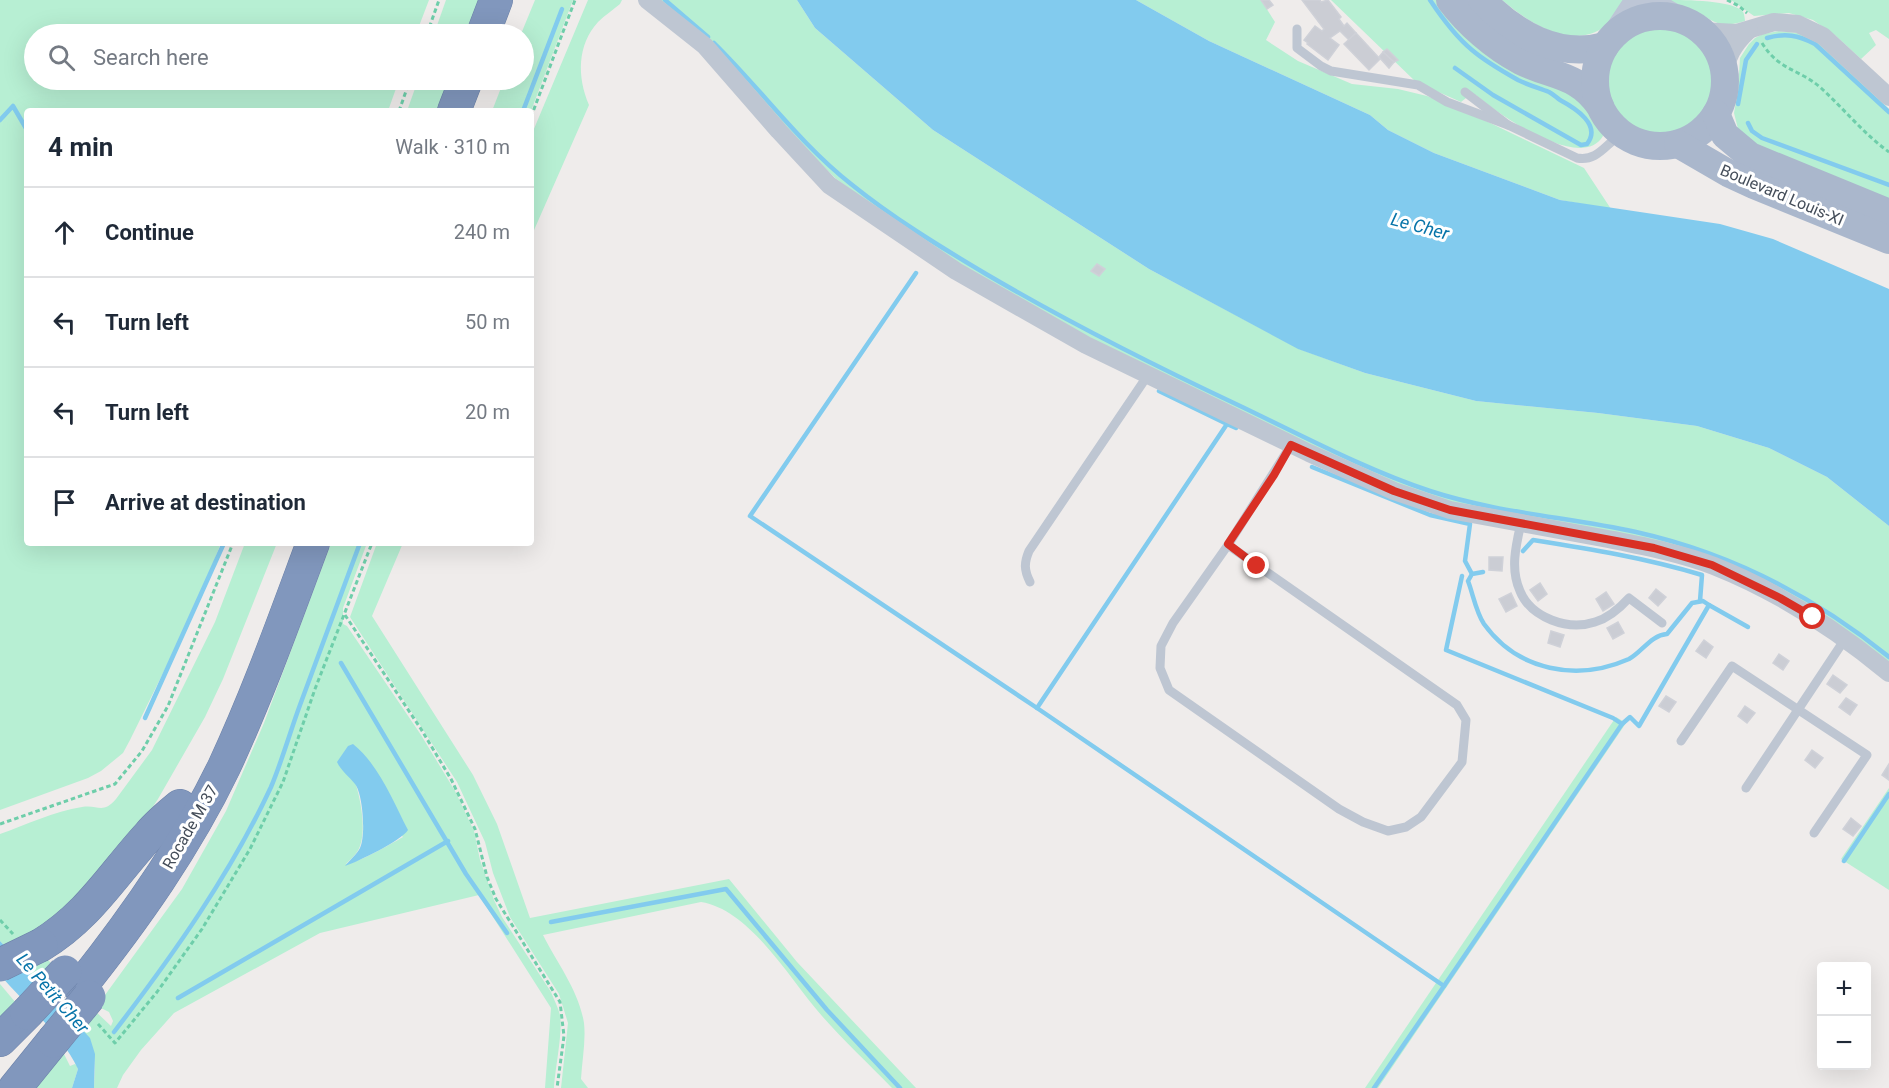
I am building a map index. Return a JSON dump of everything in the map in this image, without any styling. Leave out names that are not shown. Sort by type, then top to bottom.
[{"type":"highway","points":[[487,24],[496,0]]},
{"type":"highway","points":[[509,24],[518,0]]},
{"type":"highway","points":[[455,108],[462,90]]},
{"type":"highway","points":[[477,108],[484,90]]},
{"type":"highway","name":"Rocade M 37","points":[[78,985],[116,906],[180,806],[229,702],[290,546]]},
{"type":"highway","name":"Rocade M 37","points":[[0,1069],[106,954],[178,851],[224,767],[263,676],[312,546]]},
{"type":"highway","points":[[0,965],[41,945],[61,932],[94,900],[149,834],[180,806]]},
{"type":"highway","points":[[15,1088],[41,1027]]},
{"type":"highway","name":"Rocade M 37","points":[[0,1040],[41,1027]]},
{"type":"main road","points":[[1450,0],[1476,29],[1497,46],[1519,60],[1570,78],[1583,86],[1609,121],[1622,134],[1634,141],[1648,145],[1677,144],[1700,132],[1716,114],[1723,97],[1722,65],[1718,52],[1689,25],[1667,17],[1646,18],[1626,26],[1611,39],[1591,50],[1571,50],[1544,44],[1512,26],[1482,0]]},
{"type":"main road","points":[[1600,106],[1595,82],[1599,57],[1611,39]]},
{"type":"main road","name":"Boulevard Louis-XI","points":[[1716,114],[1725,135],[1750,156],[1889,213]]},
{"type":"main road","name":"Boulevard Louis-XI","points":[[1677,144],[1754,185],[1889,240]]},
{"type":"street","points":[[647,0],[705,46],[829,184],[956,271],[1086,345],[1291,445],[1394,491],[1425,502],[1450,510],[1654,548],[1712,565],[1780,598],[1845,639],[1889,673]]},
{"type":"street","points":[[1611,39],[1638,0]]},
{"type":"street","points":[[1652,0],[1664,11],[1689,25],[1726,33],[1752,29],[1774,22],[1798,24],[1823,36],[1889,97]]},
{"type":"street","points":[[1724,79],[1729,54],[1740,38],[1752,29]]},
{"type":"lane","points":[[1297,29],[1297,48],[1331,71],[1418,85],[1447,102],[1508,125],[1583,159],[1600,153],[1622,134]]},
{"type":"lane","points":[[1465,92],[1508,125]]},
{"type":"lane","points":[[1030,582],[1024,563],[1029,551],[1148,375]]},
{"type":"lane","points":[[1228,544],[1457,705],[1466,720],[1462,762],[1421,817],[1406,827],[1388,831],[1364,822],[1330,802],[1169,690],[1160,668],[1161,646],[1173,623],[1274,475],[1291,445]]},
{"type":"lane","points":[[1521,523],[1515,555],[1516,578],[1526,602],[1536,611],[1558,622],[1582,625],[1608,616],[1629,598],[1662,623]]},
{"type":"lane","points":[[1746,788],[1845,639]]},
{"type":"lane","points":[[1681,741],[1732,666],[1867,755],[1814,833]]},
{"type":"path","points":[[430,24],[439,0]]},
{"type":"path","points":[[534,109],[575,0]]},
{"type":"path","points":[[1727,0],[1743,9],[1752,29],[1774,60],[1820,87],[1858,126],[1889,153]]},
{"type":"path","points":[[400,108],[406,90]]},
{"type":"path","points":[[0,824],[115,784],[142,751],[168,706],[232,546]]},
{"type":"path","points":[[116,1043],[157,992],[202,929],[250,849],[283,782],[315,689],[371,546]]},
{"type":"path","points":[[345,615],[421,729],[451,779],[475,829],[484,866],[496,899],[560,1002],[564,1036],[557,1088]]},
{"type":"green space","points":[[0,0],[429,0],[420,24],[24,24],[24,90],[395,90],[389,108],[24,108],[24,546],[220,546],[197,604],[123,753],[101,771],[88,778],[0,810]]},
{"type":"green space","points":[[446,0],[480,0],[471,24],[438,24]]},
{"type":"green space","points":[[535,0],[573,0],[532,108],[493,108],[500,90],[534,90],[534,24],[525,24]]},
{"type":"green space","points":[[588,0],[622,0],[598,22],[586,41],[581,72],[589,105],[534,230],[534,129]]},
{"type":"green space","points":[[659,0],[797,0],[815,28],[933,130],[1149,269],[1299,349],[1365,373],[1476,401],[1697,426],[1769,448],[1827,477],[1889,526],[1889,664],[1727,566],[1456,506],[1419,494],[1094,345],[919,240],[835,178]]},
{"type":"green space","points":[[1136,0],[1261,0],[1275,22],[1266,40],[1298,61],[1352,84],[1398,89],[1427,96],[1484,120],[1584,168],[1611,209],[1560,200],[1434,153],[1388,130],[1370,115],[1209,41]]},
{"type":"green space","points":[[1331,0],[1438,0],[1586,100],[1601,127],[1603,136],[1592,146],[1577,148],[1559,144],[1520,126],[1476,95],[1461,102],[1416,82]]},
{"type":"green space","points":[[1502,0],[1625,0],[1613,20],[1599,30],[1585,35],[1570,36],[1541,27]]},
{"type":"green space","points":[[1668,0],[1730,5],[1743,12],[1745,21],[1721,24]]},
{"type":"green space","points":[[1731,0],[1889,0],[1889,39],[1876,30],[1869,33],[1876,45],[1861,59],[1836,36],[1813,20],[1789,13],[1754,16]]},
{"type":"green space","points":[[1659,27],[1680,32],[1698,43],[1709,61],[1714,82],[1709,103],[1698,121],[1680,132],[1659,137],[1638,132],[1620,121],[1609,103],[1604,82],[1609,61],[1620,43],[1638,32]]},
{"type":"green space","points":[[1779,31],[1798,33],[1820,44],[1889,109],[1889,200],[1756,146],[1738,129],[1734,113],[1740,58],[1755,38]]},
{"type":"green space","points":[[414,90],[446,90],[439,108],[408,108]]},
{"type":"green space","points":[[244,546],[276,546],[223,679],[205,717],[158,799],[127,846],[83,900],[7,949],[0,941],[0,834],[72,809],[87,806],[103,808],[111,804],[152,750],[215,622]]},
{"type":"green space","points":[[330,546],[366,546],[343,608],[343,624],[347,626],[421,735],[455,791],[474,831],[480,860],[502,917],[551,992],[561,1022],[554,1088],[545,1088],[551,1008],[479,895],[320,933],[174,1013],[141,1050],[123,1075],[117,1088],[94,1088],[94,1055],[90,1041],[79,1026],[93,1009],[111,1026],[113,1021],[109,1012],[97,1006],[182,889],[226,811],[264,723]],"holes":[[[356,785],[403,837],[366,857],[346,864],[358,851],[363,832],[360,799]]]},
{"type":"green space","points":[[376,546],[402,546],[372,616],[473,775],[497,824],[530,918],[729,879],[797,962],[916,1088],[892,1088],[822,1016],[753,932],[719,908],[701,902],[543,935],[573,988],[584,1023],[581,1079],[588,1088],[561,1088],[568,1023],[559,994],[510,917],[493,873],[485,842],[457,782],[350,617]]},
{"type":"green space","points":[[1616,717],[1626,723],[1378,1088],[1365,1088]]},
{"type":"green space","points":[[1889,788],[1889,890],[1841,859]]},
{"type":"green space","points":[[42,954],[51,963],[36,980],[22,965]]},
{"type":"green space","points":[[0,984],[16,1003],[0,1019]]},
{"type":"green space","points":[[61,1048],[70,1066],[75,1064],[78,1069],[72,1088],[27,1088]]},
{"type":"water","name":"Le Cher","points":[[797,0],[1136,0],[1209,41],[1370,115],[1388,130],[1434,153],[1560,200],[1720,224],[1773,239],[1889,289],[1889,526],[1827,477],[1769,448],[1697,426],[1476,401],[1365,373],[1298,349],[1149,269],[933,130],[815,28]]},
{"type":"water","points":[[353,744],[378,773],[408,830],[388,845],[345,866],[360,848],[363,834],[362,805],[358,789],[337,762],[348,746]]},
{"type":"water","points":[[0,941],[90,1038],[95,1054],[94,1088],[72,1088],[78,1069],[71,1056],[53,1031],[0,975]]},
{"type":"building","points":[[1261,0],[1269,0],[1273,5],[1267,9]]},
{"type":"building","points":[[1302,0],[1320,0],[1321,2],[1328,0],[1341,17],[1339,19],[1344,26],[1347,23],[1356,33],[1349,40],[1340,31],[1330,38],[1339,45],[1328,60],[1304,40],[1315,26],[1322,31],[1324,29]]},
{"type":"building","points":[[1356,33],[1380,59],[1369,70],[1344,44]]},
{"type":"building","points":[[1387,49],[1398,60],[1394,62],[1383,52]]},
{"type":"building","points":[[1383,52],[1394,62],[1389,68],[1379,57]]},
{"type":"building","points":[[1097,264],[1105,269],[1099,276],[1091,271]]},
{"type":"building","points":[[1489,557],[1503,557],[1502,571],[1489,570]]},
{"type":"building","points":[[1540,583],[1547,594],[1538,601],[1530,590]]},
{"type":"building","points":[[1656,589],[1666,597],[1658,606],[1649,598]]},
{"type":"building","points":[[1606,592],[1614,604],[1603,611],[1596,599]]},
{"type":"building","points":[[1511,593],[1517,606],[1506,612],[1499,599]]},
{"type":"building","points":[[1618,622],[1624,633],[1613,639],[1607,628]]},
{"type":"building","points":[[1551,631],[1564,635],[1560,647],[1548,643]]},
{"type":"building","points":[[1704,640],[1713,647],[1706,658],[1696,651]]},
{"type":"building","points":[[1779,654],[1789,661],[1783,670],[1773,663]]},
{"type":"building","points":[[1833,675],[1847,685],[1840,693],[1827,684]]},
{"type":"building","points":[[1666,696],[1676,702],[1669,712],[1659,706]]},
{"type":"building","points":[[1846,698],[1857,705],[1850,715],[1839,707]]},
{"type":"building","points":[[1745,706],[1755,713],[1747,723],[1738,716]]},
{"type":"building","points":[[1812,750],[1823,758],[1815,768],[1805,760]]},
{"type":"building","points":[[1889,764],[1889,780],[1882,775]]},
{"type":"building","points":[[1851,818],[1861,826],[1853,836],[1843,829]]},
{"type":"waterway","points":[[665,0],[708,37]]},
{"type":"waterway","points":[[1430,0],[1454,33],[1477,54],[1518,80],[1550,93],[1579,112],[1589,124],[1591,137],[1587,144],[1581,145],[1493,95],[1455,68]]},
{"type":"waterway","points":[[534,82],[562,9]]},
{"type":"waterway","points":[[1767,38],[1791,36],[1815,44],[1889,112]]},
{"type":"waterway","points":[[714,43],[814,151],[867,196],[968,263],[1111,342],[1333,451],[1430,491],[1481,505],[1636,532],[1671,541],[1738,565],[1770,580],[1831,615],[1889,657]]},
{"type":"waterway","points":[[1738,104],[1746,60],[1757,44]]},
{"type":"waterway","points":[[524,108],[531,90]]},
{"type":"waterway","points":[[0,120],[13,106],[24,125]]},
{"type":"waterway","points":[[1748,123],[1752,131],[1762,138],[1889,185]]},
{"type":"waterway","points":[[916,273],[750,516],[1037,708],[1444,986],[1374,1088]]},
{"type":"waterway","points":[[1037,708],[1227,424],[1159,391]]},
{"type":"waterway","points":[[1227,424],[1236,428]]},
{"type":"waterway","points":[[1312,467],[1430,515],[1470,524],[1465,561],[1472,574]]},
{"type":"waterway","points":[[1523,551],[1533,540],[1618,554],[1681,569],[1702,575],[1700,601]]},
{"type":"waterway","points":[[145,718],[223,546]]},
{"type":"waterway","points":[[114,1032],[158,974],[199,914],[255,820],[275,777],[359,546]]},
{"type":"waterway","points":[[1444,986],[1622,724],[1630,717],[1639,726],[1709,605],[1703,601],[1692,603],[1667,634],[1656,637],[1629,659],[1589,670],[1550,668],[1514,653],[1484,624],[1468,581],[1472,574],[1483,572]]},
{"type":"waterway","points":[[1462,576],[1446,650],[1613,718],[1622,724]]},
{"type":"waterway","points":[[1709,605],[1748,627]]},
{"type":"waterway","points":[[341,663],[466,874],[507,933]]},
{"type":"waterway","points":[[1844,861],[1889,794]]},
{"type":"waterway","points":[[178,998],[448,841]]},
{"type":"waterway","points":[[551,922],[726,889],[827,1010],[900,1088]]},
{"type":"route","points":[[1257,566],[1228,544],[1291,445],[1394,491],[1450,510],[1654,548],[1712,565],[1813,617]]},
{"type":"water label","name":"Le Petit Cher","points":[[53,993]]}]
